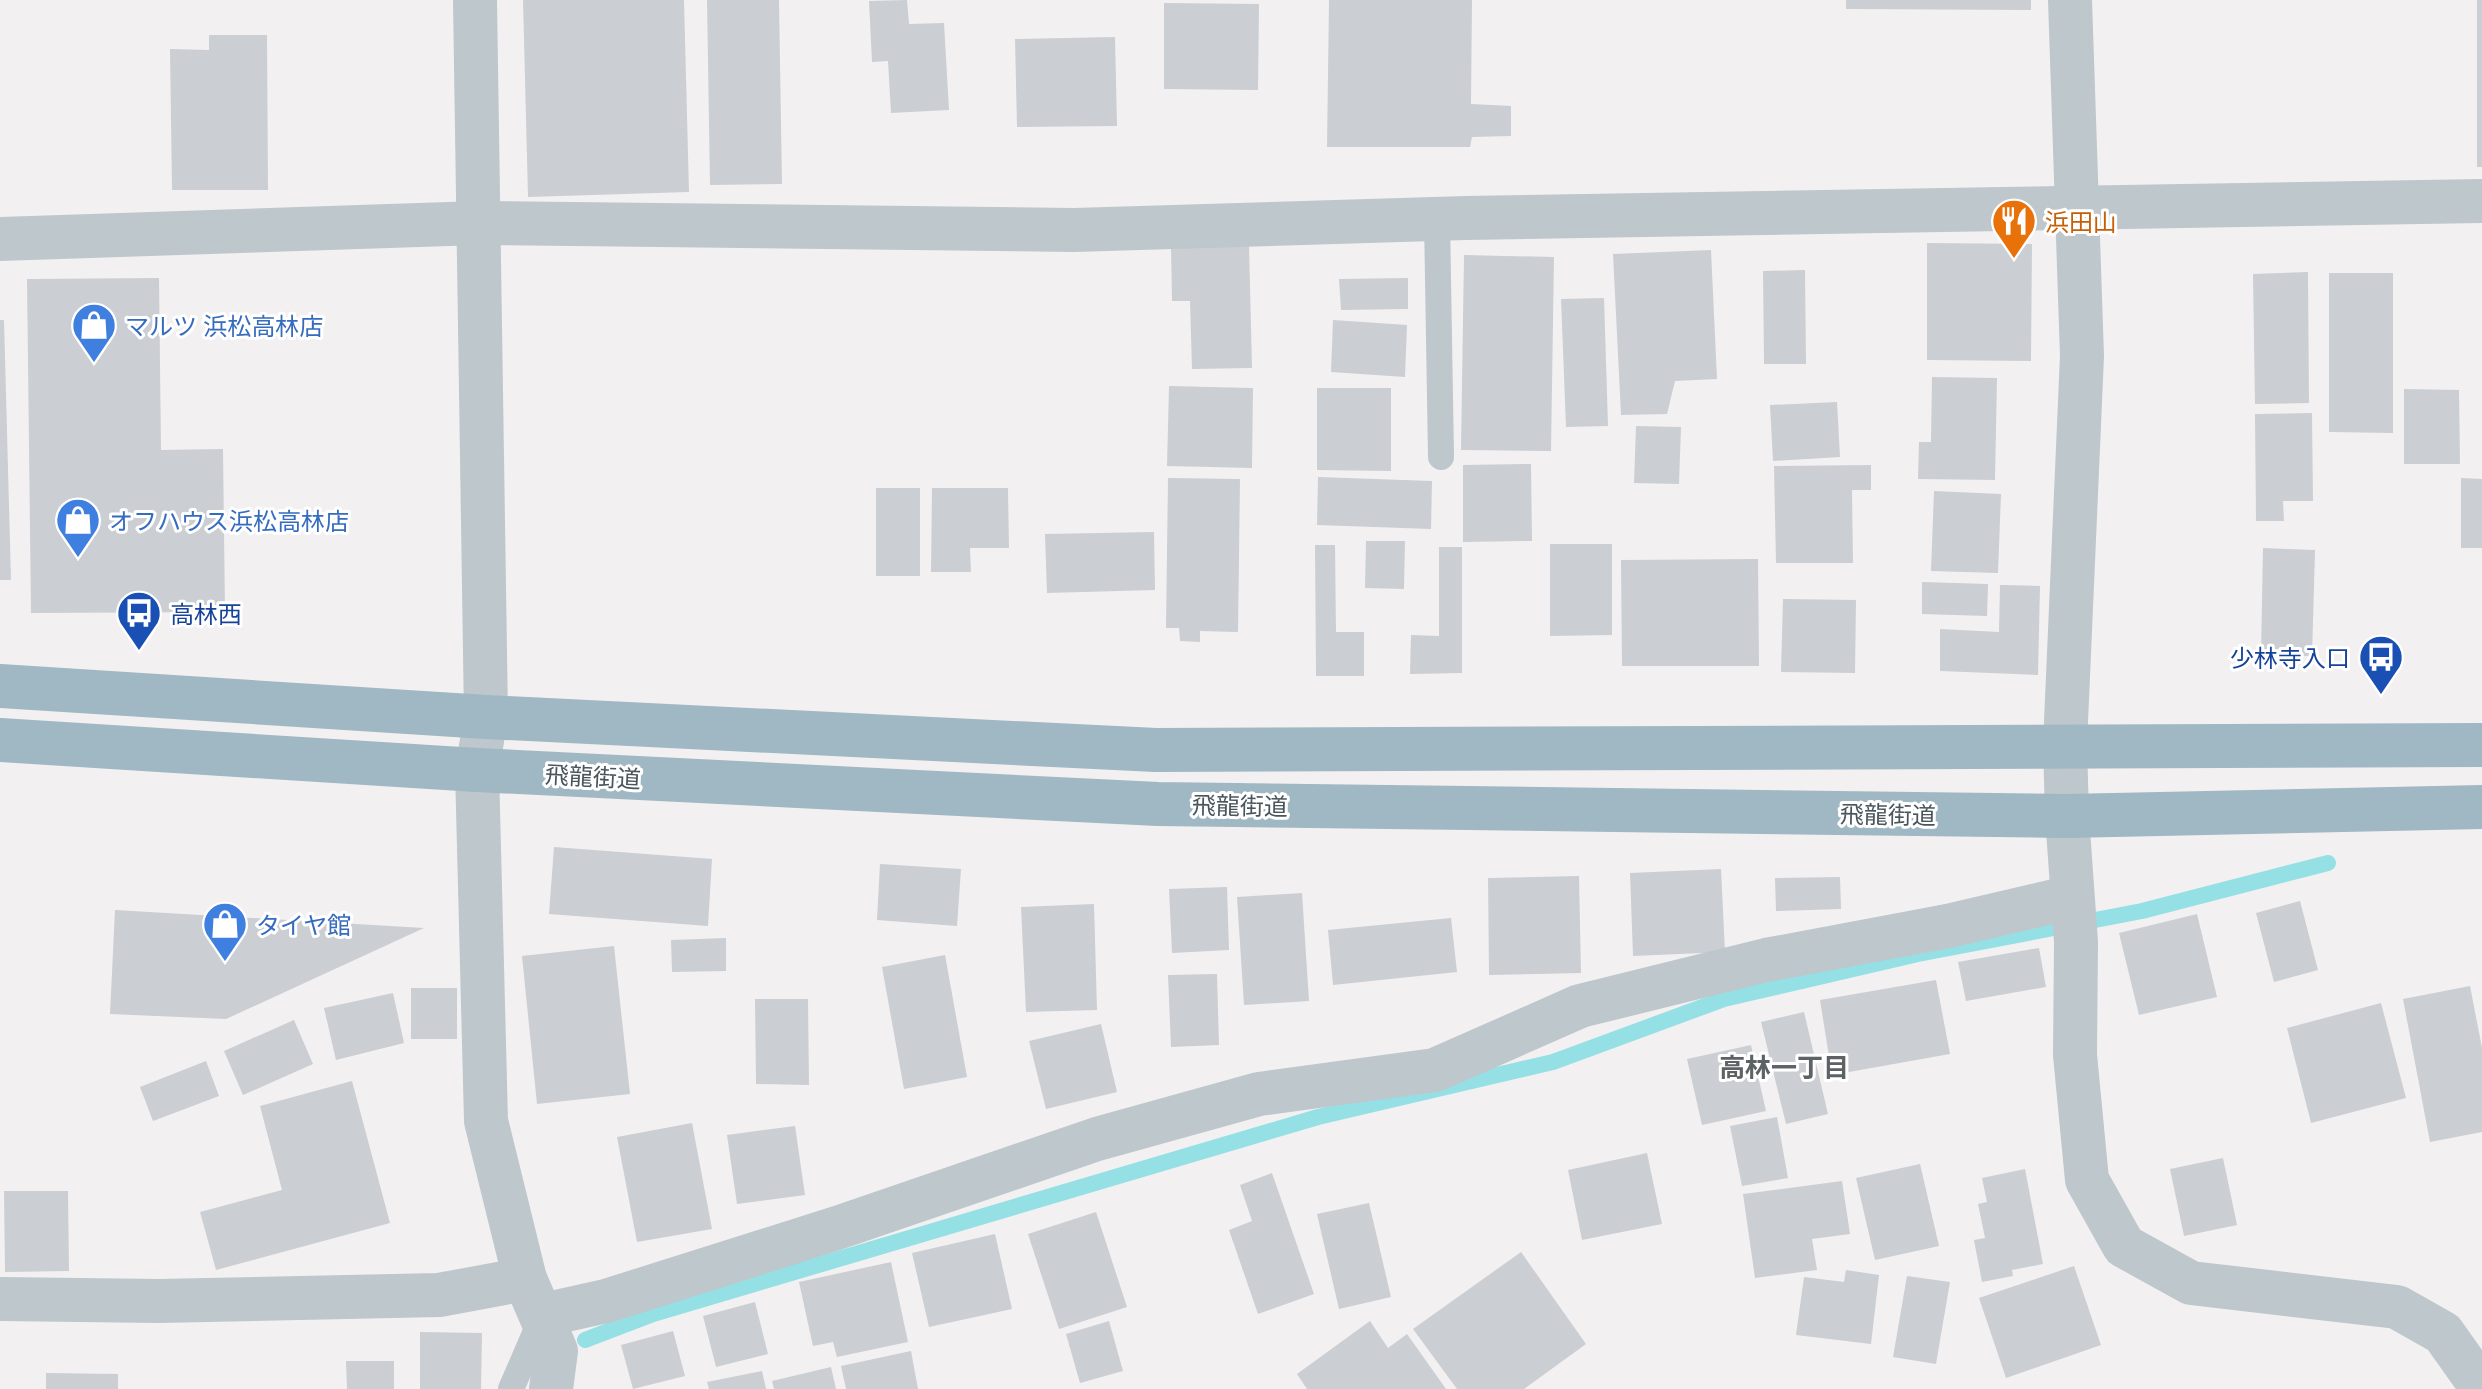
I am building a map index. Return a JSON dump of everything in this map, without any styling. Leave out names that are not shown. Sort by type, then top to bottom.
[{"type":"highway","points":[[0,686],[486,717],[1156,750],[2482,745]]},
{"type":"highway","name":"飛龍街道","points":[[0,740],[477,770],[1158,804],[2067,816],[2482,807]]},
{"type":"street","points":[[475,0],[486,717],[477,770],[486,1121],[544,1334]]},
{"type":"street","points":[[2070,0],[2082,356],[2065,745],[2074,916],[2075,1055],[2087,1180],[2124,1246],[2191,1283],[2397,1307],[2443,1333],[2482,1388]]},
{"type":"street","points":[[0,239],[479,223],[1074,230],[1437,219],[2482,201]]},
{"type":"street","points":[[0,1299],[159,1301],[439,1295],[544,1334],[606,1301],[837,1228],[1097,1139],[1244,1098],[1435,1070],[1580,1006],[1766,960],[1948,926],[2074,916]]},
{"type":"lane","points":[[1437,219],[1441,457]]},
{"type":"lane","points":[[511,1389],[544,1334]]},
{"type":"building","points":[[523,0],[684,0],[689,192],[528,197]]},
{"type":"building","points":[[707,0],[779,0],[782,184],[710,185]]},
{"type":"building","points":[[907,0],[909,24],[944,23],[949,110],[891,113],[888,61],[872,62],[869,1]]},
{"type":"building","points":[[1329,0],[1472,0],[1471,104],[1511,106],[1511,136],[1472,137],[1470,147],[1327,147]]},
{"type":"building","points":[[1846,0],[2031,0],[2031,10],[1846,9]]},
{"type":"building","points":[[2477,0],[2482,0],[2482,167],[2477,167]]},
{"type":"building","points":[[1164,3],[1259,4],[1258,90],[1164,89]]},
{"type":"building","points":[[209,35],[267,35],[268,190],[172,190],[170,49],[209,50]]},
{"type":"building","points":[[1115,37],[1117,126],[1017,127],[1015,39]]},
{"type":"building","points":[[1927,243],[2032,244],[2031,361],[1927,360]]},
{"type":"building","points":[[1249,245],[1252,368],[1192,369],[1190,301],[1172,301],[1171,246]]},
{"type":"building","points":[[1711,250],[1717,379],[1675,381],[1667,414],[1621,415],[1613,254]]},
{"type":"building","points":[[1464,255],[1554,257],[1551,451],[1461,450]]},
{"type":"building","points":[[1805,270],[1806,364],[1764,364],[1763,271]]},
{"type":"building","points":[[2308,272],[2309,403],[2255,404],[2253,274]]},
{"type":"building","points":[[2329,273],[2393,273],[2393,433],[2329,432]]},
{"type":"building","name":"マルツ 浜松高林店","points":[[159,278],[161,450],[223,449],[225,612],[31,613],[27,279]]},
{"type":"building","points":[[1408,278],[1408,309],[1341,310],[1339,279]]},
{"type":"building","points":[[1604,298],[1608,426],[1566,427],[1561,299]]},
{"type":"building","points":[[0,320],[4,320],[11,580],[0,580]]},
{"type":"building","points":[[1333,320],[1407,325],[1405,377],[1331,372]]},
{"type":"building","points":[[1932,377],[1997,378],[1995,480],[1918,479],[1919,442],[1931,442]]},
{"type":"building","points":[[1169,386],[1253,388],[1252,468],[1167,466]]},
{"type":"building","points":[[1317,388],[1391,388],[1391,471],[1317,470]]},
{"type":"building","points":[[2404,389],[2459,390],[2460,464],[2404,464]]},
{"type":"building","points":[[1837,402],[1840,457],[1773,461],[1770,405]]},
{"type":"building","points":[[2312,413],[2313,501],[2283,501],[2284,521],[2256,521],[2255,414]]},
{"type":"building","points":[[1636,426],[1681,427],[1679,484],[1634,483]]},
{"type":"building","points":[[1531,464],[1532,541],[1463,542],[1463,465]]},
{"type":"building","points":[[1871,465],[1871,490],[1852,490],[1853,563],[1776,563],[1774,466]]},
{"type":"building","points":[[1318,477],[1432,481],[1431,529],[1317,525]]},
{"type":"building","points":[[1168,478],[1240,479],[1238,632],[1200,631],[1200,642],[1180,641],[1179,628],[1166,628]]},
{"type":"building","points":[[2461,478],[2482,479],[2482,548],[2461,548]]},
{"type":"building","points":[[876,488],[920,488],[920,576],[876,576]]},
{"type":"building","points":[[932,488],[1008,488],[1009,548],[970,548],[971,572],[931,572]]},
{"type":"building","points":[[1934,491],[2001,494],[1998,573],[1931,571]]},
{"type":"building","points":[[1154,532],[1155,590],[1047,593],[1045,534]]},
{"type":"building","points":[[1366,541],[1405,541],[1404,589],[1365,588]]},
{"type":"building","points":[[1550,544],[1612,544],[1612,635],[1550,636]]},
{"type":"building","points":[[1315,545],[1335,545],[1336,632],[1364,632],[1364,676],[1316,676]]},
{"type":"building","points":[[1439,547],[1462,547],[1462,673],[1410,674],[1411,635],[1439,636]]},
{"type":"building","points":[[2263,548],[2315,550],[2312,656],[2261,655]]},
{"type":"building","points":[[1758,559],[1759,666],[1622,666],[1621,560]]},
{"type":"building","points":[[1922,582],[1988,584],[1987,616],[1922,614]]},
{"type":"building","points":[[2000,585],[2040,586],[2038,675],[1940,671],[1940,629],[1999,632]]},
{"type":"building","points":[[1783,599],[1856,600],[1855,673],[1781,672]]},
{"type":"building","points":[[554,847],[712,859],[708,926],[549,914]]},
{"type":"building","points":[[880,864],[961,869],[957,926],[877,920]]},
{"type":"building","points":[[1721,869],[1725,952],[1633,956],[1630,873]]},
{"type":"building","points":[[1579,876],[1581,973],[1489,975],[1488,878]]},
{"type":"building","points":[[1840,877],[1841,909],[1776,911],[1775,878]]},
{"type":"building","points":[[1227,887],[1229,950],[1172,953],[1169,889]]},
{"type":"building","points":[[1302,893],[1309,1001],[1244,1005],[1237,897]]},
{"type":"building","points":[[2300,901],[2318,970],[2274,982],[2256,913]]},
{"type":"building","points":[[1094,904],[1097,1010],[1026,1012],[1021,907]]},
{"type":"building","points":[[115,910],[424,928],[226,1019],[110,1014]]},
{"type":"building","points":[[2197,914],[2217,997],[2139,1015],[2119,933]]},
{"type":"building","points":[[1451,918],[1457,972],[1333,985],[1328,930]]},
{"type":"building","points":[[726,938],[726,971],[672,972],[671,940]]},
{"type":"building","points":[[614,946],[630,1094],[537,1104],[522,956]]},
{"type":"building","points":[[2039,948],[2046,987],[1966,1001],[1958,962]]},
{"type":"building","points":[[945,955],[967,1077],[904,1089],[882,967]]},
{"type":"building","points":[[1217,974],[1219,1045],[1171,1047],[1168,975]]},
{"type":"building","points":[[1936,980],[1950,1054],[1832,1075],[1820,1000]]},
{"type":"building","points":[[2470,986],[2482,1048],[2482,1132],[2430,1142],[2403,999]]},
{"type":"building","points":[[411,988],[457,988],[457,1039],[411,1039]]},
{"type":"building","points":[[393,993],[404,1043],[336,1060],[324,1008]]},
{"type":"building","points":[[755,999],[808,999],[809,1085],[756,1084]]},
{"type":"building","points":[[2381,1003],[2406,1098],[2311,1123],[2287,1028]]},
{"type":"building","points":[[1804,1012],[1828,1114],[1786,1124],[1761,1022]]},
{"type":"building","points":[[294,1020],[313,1064],[243,1095],[224,1051]]},
{"type":"building","points":[[1101,1024],[1117,1092],[1046,1109],[1029,1041]]},
{"type":"building","points":[[1751,1045],[1766,1111],[1702,1125],[1687,1059]]},
{"type":"building","points":[[206,1061],[219,1096],[153,1121],[140,1087]]},
{"type":"building","points":[[352,1081],[390,1223],[216,1270],[200,1212],[282,1190],[260,1106]]},
{"type":"building","points":[[1777,1117],[1788,1178],[1742,1186],[1730,1126]]},
{"type":"building","points":[[692,1123],[712,1229],[637,1242],[617,1137]]},
{"type":"building","points":[[795,1126],[805,1195],[737,1204],[727,1135]]},
{"type":"building","points":[[1647,1153],[1662,1224],[1582,1240],[1568,1170]]},
{"type":"building","points":[[2223,1158],[2237,1225],[2184,1236],[2170,1169]]},
{"type":"building","points":[[1920,1164],[1939,1246],[1875,1260],[1856,1178]]},
{"type":"building","points":[[2025,1169],[2043,1264],[2012,1270],[2013,1276],[1982,1282],[1974,1240],[1985,1238],[1978,1204],[1987,1202],[1982,1178]]},
{"type":"building","points":[[1272,1173],[1314,1294],[1258,1314],[1229,1230],[1252,1221],[1240,1185]]},
{"type":"building","points":[[1842,1181],[1850,1234],[1812,1239],[1817,1270],[1755,1278],[1743,1194]]},
{"type":"building","points":[[4,1191],[68,1191],[69,1271],[5,1272]]},
{"type":"building","points":[[1369,1203],[1391,1297],[1339,1309],[1317,1214]]},
{"type":"building","points":[[1096,1212],[1127,1307],[1059,1329],[1028,1234]]},
{"type":"building","points":[[995,1234],[1012,1309],[929,1327],[912,1253]]},
{"type":"building","points":[[1521,1252],[1586,1344],[1524,1389],[1457,1389],[1413,1329]]},
{"type":"building","points":[[891,1262],[908,1342],[837,1357],[833,1342],[813,1346],[799,1282]]},
{"type":"building","points":[[2074,1266],[2101,1345],[2006,1378],[1979,1298]]},
{"type":"building","points":[[1846,1270],[1879,1275],[1871,1344],[1796,1335],[1804,1277],[1844,1282]]},
{"type":"building","points":[[1907,1276],[1950,1282],[1936,1364],[1893,1357]]},
{"type":"building","points":[[755,1302],[768,1354],[716,1367],[703,1316]]},
{"type":"building","points":[[1109,1321],[1123,1371],[1080,1383],[1066,1334]]},
{"type":"building","points":[[1370,1321],[1388,1348],[1407,1334],[1446,1389],[1307,1389],[1297,1374]]},
{"type":"building","points":[[673,1331],[685,1376],[633,1389],[621,1345]]},
{"type":"building","points":[[420,1332],[482,1333],[481,1389],[420,1389]]},
{"type":"building","points":[[911,1351],[918,1389],[846,1389],[841,1366]]},
{"type":"building","points":[[346,1361],[394,1361],[394,1389],[347,1389]]},
{"type":"building","points":[[831,1367],[836,1389],[774,1389],[772,1381]]},
{"type":"building","points":[[762,1371],[766,1389],[709,1389],[707,1382]]},
{"type":"building","points":[[46,1373],[118,1374],[118,1389],[46,1389]]},
{"type":"waterway","points":[[585,1340],[653,1314],[1318,1117],[1553,1062],[1724,999],[1918,954],[2142,911],[2328,863]]},
{"type":"place","name":"浜田山","points":[[2014,260]]},
{"type":"place","name":"マルツ 浜松高林店","points":[[94,364]]},
{"type":"place","name":"オフハウス浜松高林店","points":[[78,559]]},
{"type":"place","name":"高林西","points":[[139,652]]},
{"type":"place","name":"少林寺入口","points":[[2381,696]]},
{"type":"place","name":"タイヤ館","points":[[225,963]]},
{"type":"district","name":"高林一丁目","points":[[1784,1067]]}]
